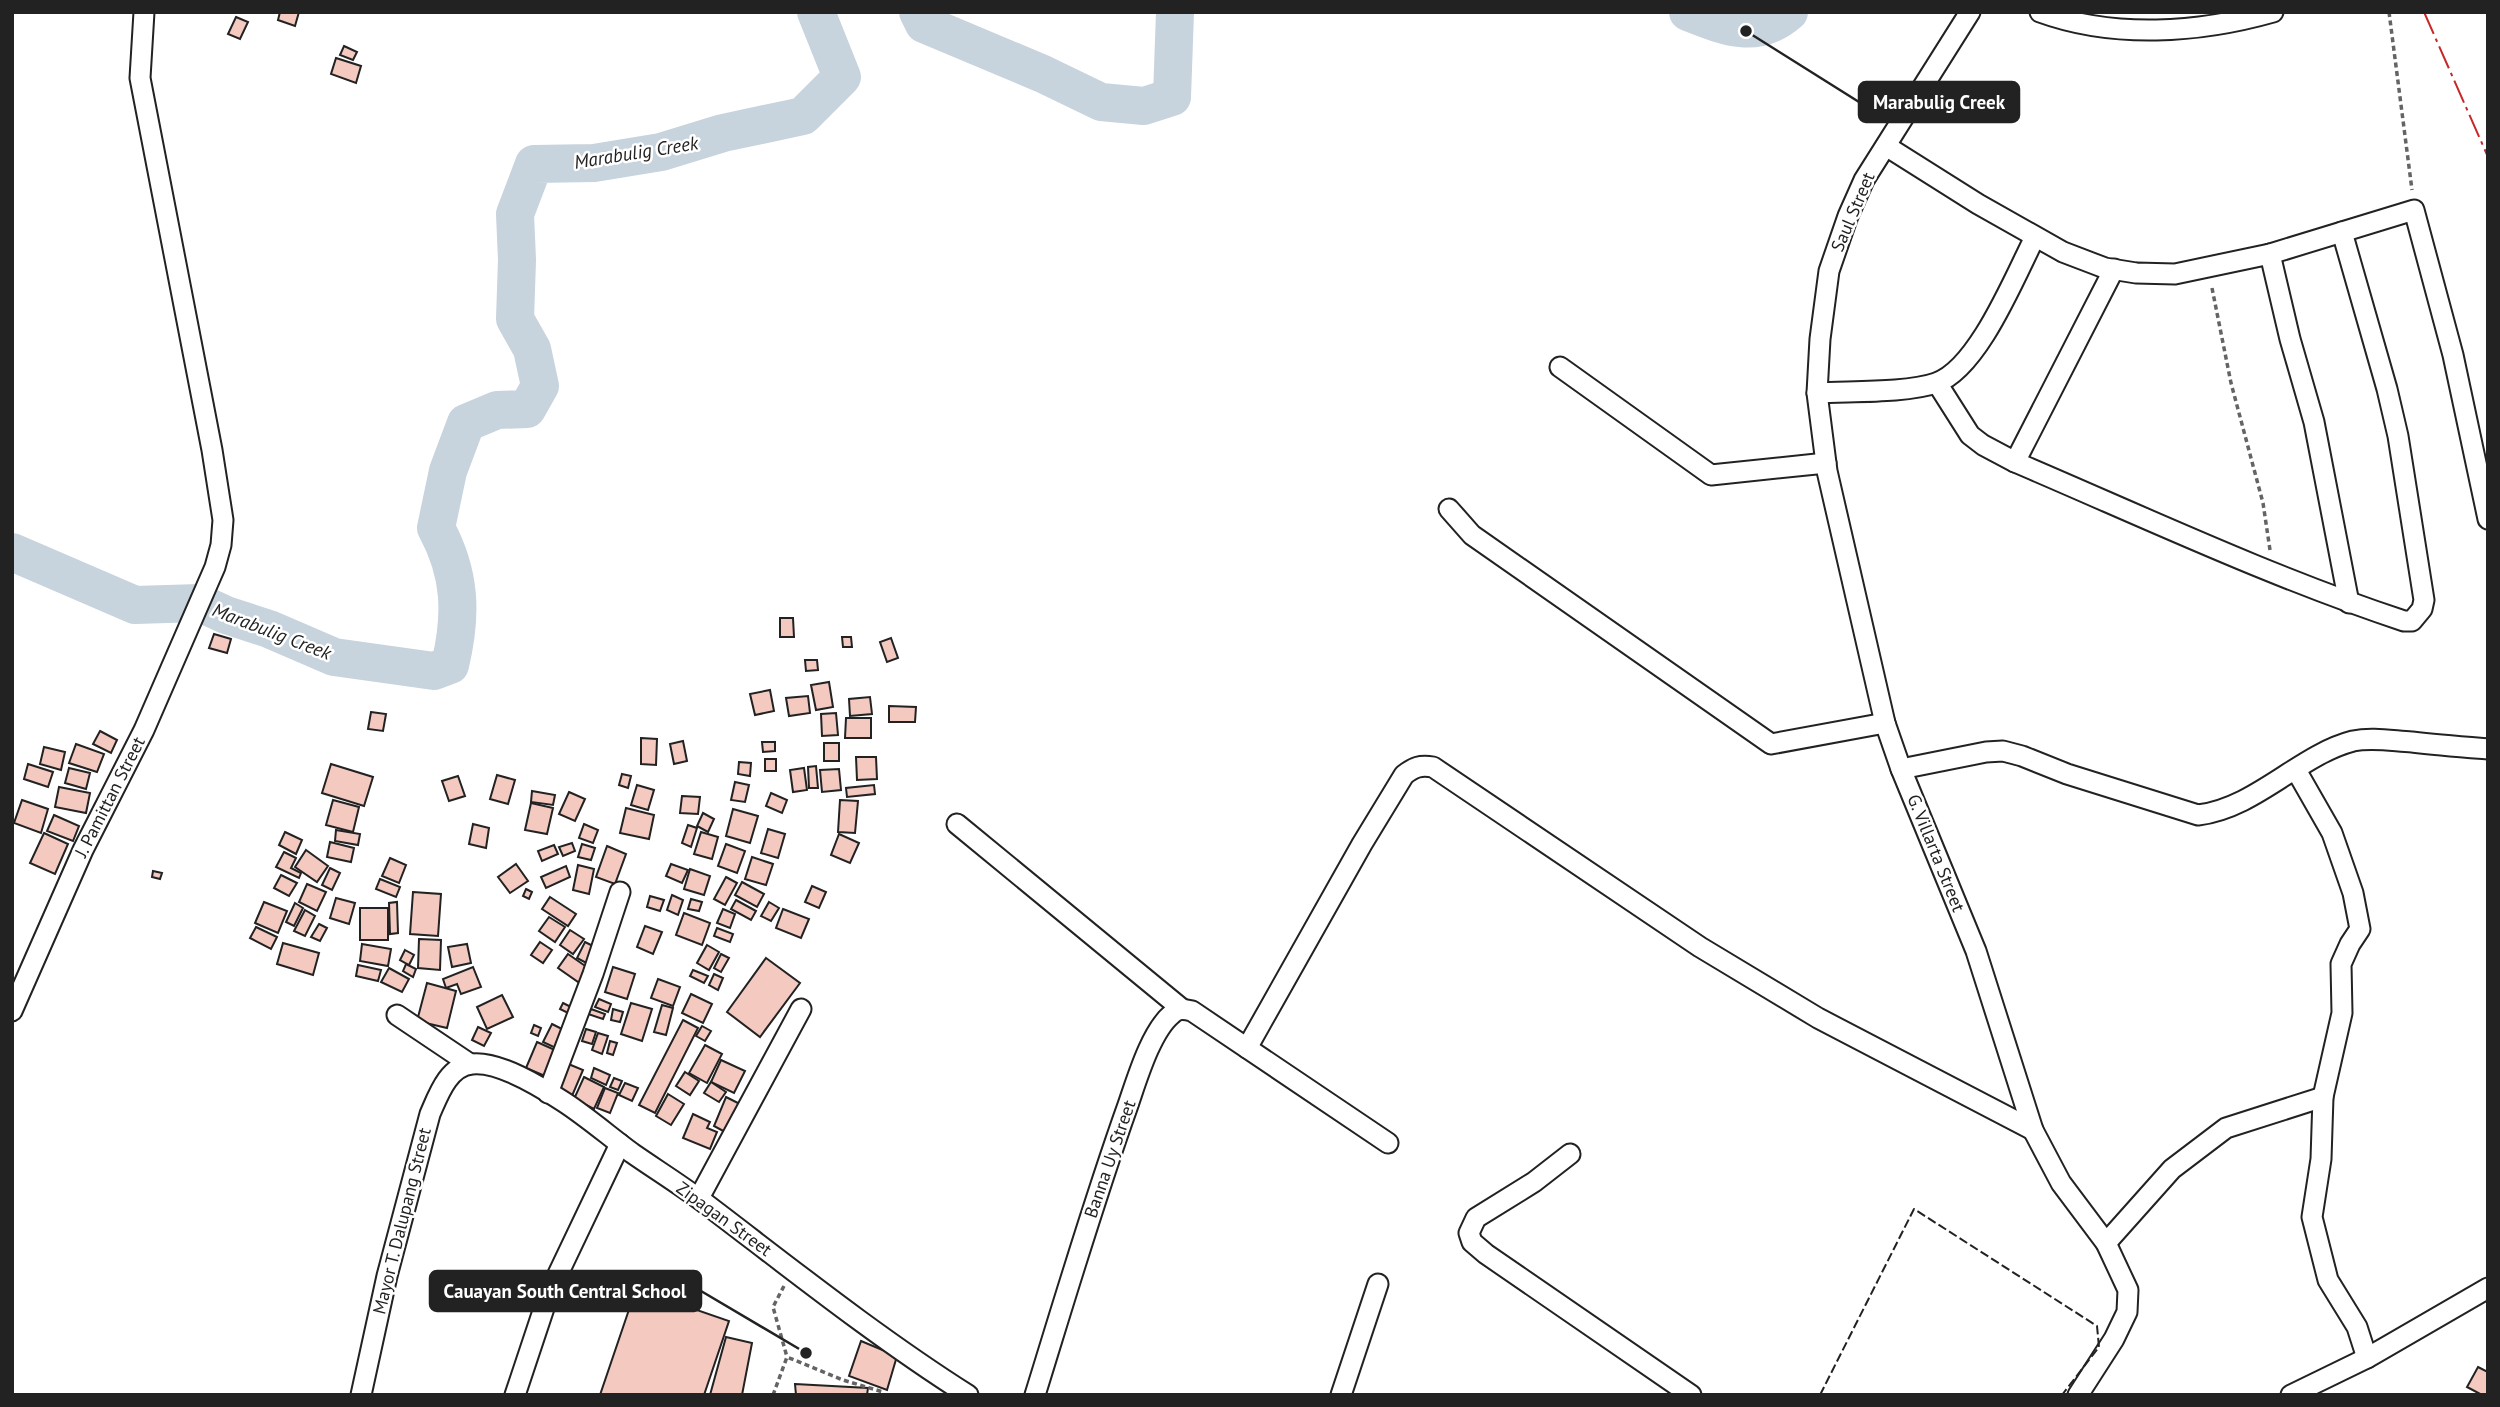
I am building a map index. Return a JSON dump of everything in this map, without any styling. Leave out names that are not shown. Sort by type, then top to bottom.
[{"type":"street","name":"J. Pamittan Street","points":[[12,1011],[83,850],[144,730],[208,584],[222,545],[223,520],[212,450],[140,78],[144,12]]},
{"type":"street","name":"Saul Street","points":[[1829,271],[1858,192],[1970,12]]},
{"type":"street","points":[[2040,12],[2124,29],[2160,29],[2206,28],[2273,12]]},
{"type":"street","points":[[1886,146],[1978,204],[2063,252],[2114,270],[2136,273],[2175,274],[2270,254],[2414,210],[2453,355],[2488,519]]},
{"type":"street","points":[[1937,383],[1970,435],[2015,462],[2273,573],[2350,603],[2404,621],[2417,617],[2423,609],[2424,600],[2398,436],[2342,232]]},
{"type":"street","points":[[1817,393],[1903,388],[1937,383],[1956,371],[1971,355],[1986,332],[2035,237]]},
{"type":"street","points":[[2270,254],[2290,339],[2314,422],[2350,603]]},
{"type":"street","points":[[2015,462],[2114,270]]},
{"type":"street","name":"G. Villarta Street","points":[[1829,271],[1820,339],[1817,393],[1826,463],[1885,723],[1901,769],[1976,951],[2033,1130],[2061,1183],[2106,1243],[2128,1290],[2127,1312],[2114,1339],[2078,1395]]},
{"type":"street","points":[[1560,368],[1711,475],[1826,463]]},
{"type":"street","points":[[1448,509],[1472,535],[1771,744],[1885,723]]},
{"type":"street","points":[[1901,769],[2003,751],[2198,815],[2215,813],[2235,805],[2323,754],[2353,741],[2375,739],[2488,749]]},
{"type":"street","points":[[1247,1048],[1355,855],[1404,775],[1413,767],[1423,765],[1433,767],[1700,947],[1818,1018],[2033,1130]]},
{"type":"street","points":[[2296,770],[2332,832],[2353,892],[2360,929],[2341,964],[2342,1013],[2323,1097],[2321,1159],[2312,1217],[2328,1280],[2357,1327],[2367,1358]]},
{"type":"street","points":[[957,824],[1182,1009],[1192,1010],[1388,1143]]},
{"type":"street","points":[[548,1093],[593,974],[620,892]]},
{"type":"street","points":[[699,1198],[801,1009]]},
{"type":"street","name":"Banna Uy Street","points":[[1035,1395],[1106,1166],[1139,1075],[1157,1033],[1173,1012],[1182,1009]]},
{"type":"street","points":[[397,1015],[470,1064]]},
{"type":"street","name":"Zipagan Street","points":[[470,1064],[488,1065],[515,1074],[563,1102],[968,1395]]},
{"type":"street","name":"Mayor T. Dalupang Street","points":[[360,1395],[387,1276],[430,1114],[440,1089],[450,1076],[470,1064]]},
{"type":"street","points":[[2106,1243],[2172,1169],[2226,1128],[2323,1097]]},
{"type":"street","points":[[515,1395],[549,1293],[620,1144]]},
{"type":"street","points":[[1570,1154],[1534,1182],[1476,1218],[1469,1233],[1472,1242],[1690,1395]]},
{"type":"street","points":[[1341,1395],[1378,1284]]},
{"type":"street","points":[[2291,1395],[2367,1358],[2488,1288]]},
{"type":"path","points":[[2389,12],[2414,210]]},
{"type":"path","points":[[2208,266],[2231,383],[2263,503],[2273,573]]},
{"type":"path","points":[[773,1395],[787,1357],[773,1307],[792,1269]]},
{"type":"path","points":[[787,1357],[843,1380],[883,1392],[884,1395]]},
{"type":"building","points":[[280,12],[299,12],[295,26],[278,20]]},
{"type":"building","points":[[236,17],[248,22],[240,39],[228,34]]},
{"type":"building","points":[[344,46],[357,52],[353,60],[340,55]]},
{"type":"building","points":[[336,58],[361,66],[356,83],[331,74]]},
{"type":"building","points":[[780,618],[793,618],[794,637],[780,637]]},
{"type":"building","points":[[214,634],[231,639],[227,653],[209,648]]},
{"type":"building","points":[[842,637],[851,637],[852,647],[843,647]]},
{"type":"building","points":[[891,638],[898,658],[887,662],[880,642]]},
{"type":"building","points":[[805,660],[817,660],[818,670],[806,671]]},
{"type":"building","points":[[829,682],[833,707],[816,710],[811,685]]},
{"type":"building","points":[[770,690],[774,711],[755,715],[750,694]]},
{"type":"building","points":[[808,696],[810,713],[789,716],[786,698]]},
{"type":"building","points":[[870,697],[872,714],[850,716],[849,699]]},
{"type":"building","points":[[889,706],[916,707],[915,722],[889,722]]},
{"type":"building","points":[[371,712],[386,714],[383,731],[368,729]]},
{"type":"building","points":[[836,713],[838,735],[822,736],[821,714]]},
{"type":"building","points":[[846,718],[871,718],[871,738],[845,738]]},
{"type":"building","points":[[100,731],[117,740],[111,753],[93,744]]},
{"type":"building","points":[[641,738],[657,739],[656,765],[641,764]]},
{"type":"building","points":[[683,741],[687,761],[674,764],[670,744]]},
{"type":"building","points":[[762,742],[775,742],[775,751],[763,752]]},
{"type":"building","points":[[824,743],[839,743],[839,761],[824,761]]},
{"type":"building","points":[[76,744],[104,754],[97,772],[69,763]]},
{"type":"building","points":[[44,747],[65,752],[61,770],[40,764]]},
{"type":"building","points":[[856,757],[876,757],[877,779],[857,780]]},
{"type":"building","points":[[765,759],[776,759],[776,771],[765,771]]},
{"type":"building","points":[[739,762],[751,763],[750,776],[738,774]]},
{"type":"building","points":[[28,764],[53,772],[48,787],[24,779]]},
{"type":"building","points":[[331,764],[373,777],[364,806],[322,793]]},
{"type":"building","points":[[816,766],[818,788],[809,788],[808,767]]},
{"type":"building","points":[[69,768],[90,773],[86,789],[65,783]]},
{"type":"building","points":[[804,768],[807,790],[793,792],[790,770]]},
{"type":"building","points":[[839,769],[841,790],[822,792],[820,770]]},
{"type":"building","points":[[622,774],[631,776],[628,788],[619,785]]},
{"type":"building","points":[[497,775],[515,780],[508,804],[490,799]]},
{"type":"building","points":[[458,776],[465,796],[449,801],[442,781]]},
{"type":"building","points":[[735,782],[749,785],[745,802],[731,800]]},
{"type":"building","points":[[637,785],[654,790],[648,810],[631,805]]},
{"type":"building","points":[[874,785],[875,794],[847,797],[846,788]]},
{"type":"building","points":[[59,787],[90,793],[86,813],[55,807]]},
{"type":"building","points":[[532,791],[555,795],[553,805],[531,802]]},
{"type":"building","points":[[569,792],[585,799],[575,821],[559,814]]},
{"type":"building","points":[[771,793],[787,800],[782,813],[766,806]]},
{"type":"building","points":[[682,796],[700,797],[698,814],[680,813]]},
{"type":"building","points":[[22,800],[48,809],[41,833],[14,823]]},
{"type":"building","points":[[333,800],[359,807],[353,832],[326,825]]},
{"type":"building","points":[[840,800],[858,801],[855,833],[838,832]]},
{"type":"building","points":[[531,803],[553,808],[547,834],[525,830]]},
{"type":"building","points":[[626,808],[654,815],[649,839],[620,833]]},
{"type":"building","points":[[733,809],[758,816],[750,843],[726,836]]},
{"type":"building","points":[[703,813],[714,819],[708,832],[697,826]]},
{"type":"building","points":[[54,815],[79,826],[73,841],[47,831]]},
{"type":"building","points":[[473,824],[489,828],[486,848],[469,844]]},
{"type":"building","points":[[584,824],[598,830],[593,843],[579,838]]},
{"type":"building","points":[[688,825],[697,828],[691,847],[682,843]]},
{"type":"building","points":[[768,829],[785,834],[778,858],[761,853]]},
{"type":"building","points":[[336,830],[360,834],[358,845],[335,841]]},
{"type":"building","points":[[285,832],[302,840],[296,854],[279,845]]},
{"type":"building","points":[[701,832],[718,837],[712,859],[694,854]]},
{"type":"building","points":[[44,833],[68,844],[55,874],[30,863]]},
{"type":"building","points":[[839,834],[859,843],[850,863],[831,855]]},
{"type":"building","points":[[330,842],[354,848],[351,862],[327,857]]},
{"type":"building","points":[[572,843],[575,851],[563,856],[559,847]]},
{"type":"building","points":[[582,844],[595,848],[591,860],[578,857]]},
{"type":"building","points":[[726,844],[745,851],[737,873],[718,866]]},
{"type":"building","points":[[554,845],[558,854],[542,861],[538,851]]},
{"type":"building","points":[[607,846],[626,854],[615,884],[596,877]]},
{"type":"building","points":[[306,850],[328,866],[317,882],[295,867]]},
{"type":"building","points":[[284,852],[296,858],[291,868],[301,873],[299,878],[276,867]]},
{"type":"building","points":[[752,857],[773,864],[766,885],[745,879]]},
{"type":"building","points":[[390,858],[406,865],[399,883],[382,876]]},
{"type":"building","points":[[516,864],[528,881],[510,893],[498,877]]},
{"type":"building","points":[[671,864],[688,870],[682,883],[666,876]]},
{"type":"building","points":[[578,865],[594,869],[589,894],[573,890]]},
{"type":"building","points":[[566,866],[570,877],[546,888],[541,877]]},
{"type":"building","points":[[330,868],[340,873],[332,890],[322,885]]},
{"type":"building","points":[[690,869],[710,876],[704,895],[684,889]]},
{"type":"building","points":[[153,871],[162,873],[160,879],[152,877]]},
{"type":"building","points":[[281,875],[297,883],[289,896],[274,888]]},
{"type":"building","points":[[726,877],[737,883],[725,905],[714,899]]},
{"type":"building","points":[[380,879],[400,887],[396,897],[376,889]]},
{"type":"building","points":[[742,882],[764,894],[757,907],[735,895]]},
{"type":"building","points":[[307,884],[326,892],[317,911],[299,902]]},
{"type":"building","points":[[812,886],[826,892],[819,908],[805,902]]},
{"type":"building","points":[[526,889],[532,892],[529,899],[523,896]]},
{"type":"building","points":[[413,892],[441,894],[438,936],[410,934]]},
{"type":"building","points":[[672,895],[683,900],[678,915],[667,910]]},
{"type":"building","points":[[650,896],[664,900],[660,911],[647,907]]},
{"type":"building","points":[[550,897],[576,914],[568,926],[542,909]]},
{"type":"building","points":[[336,898],[355,903],[349,924],[330,918]]},
{"type":"building","points":[[691,899],[702,902],[699,911],[688,909]]},
{"type":"building","points":[[736,900],[756,911],[751,920],[731,909]]},
{"type":"building","points":[[264,902],[287,911],[278,933],[255,923]]},
{"type":"building","points":[[397,902],[398,933],[390,934],[389,903]]},
{"type":"building","points":[[769,902],[779,908],[771,921],[761,916]]},
{"type":"building","points":[[295,903],[303,908],[294,926],[286,922]]},
{"type":"building","points":[[360,908],[388,908],[388,940],[360,940]]},
{"type":"building","points":[[723,909],[735,914],[730,928],[717,923]]},
{"type":"building","points":[[783,909],[809,919],[801,938],[776,928]]},
{"type":"building","points":[[305,910],[315,916],[305,936],[294,931]]},
{"type":"building","points":[[684,913],[710,923],[702,945],[676,935]]},
{"type":"building","points":[[549,917],[565,927],[555,942],[539,931]]},
{"type":"building","points":[[319,924],[327,928],[320,941],[311,937]]},
{"type":"building","points":[[645,926],[662,932],[653,954],[637,947]]},
{"type":"building","points":[[256,927],[277,937],[271,949],[250,938]]},
{"type":"building","points":[[717,928],[733,934],[730,942],[714,936]]},
{"type":"building","points":[[570,930],[584,939],[573,954],[560,945]]},
{"type":"building","points":[[419,939],[441,940],[440,970],[418,968]]},
{"type":"building","points":[[540,942],[552,950],[543,963],[531,955]]},
{"type":"building","points":[[585,942],[599,949],[590,965],[577,958]]},
{"type":"building","points":[[283,943],[319,953],[313,975],[277,964]]},
{"type":"building","points":[[362,944],[391,949],[388,966],[360,961]]},
{"type":"building","points":[[467,944],[471,963],[452,967],[448,947]]},
{"type":"building","points":[[707,945],[719,952],[709,970],[697,963]]},
{"type":"building","points":[[405,950],[414,955],[409,965],[400,960]]},
{"type":"building","points":[[568,954],[591,970],[581,984],[558,968]]},
{"type":"building","points":[[721,954],[729,958],[721,972],[714,968]]},
{"type":"building","points":[[766,958],[800,983],[760,1037],[727,1012]]},
{"type":"building","points":[[406,964],[416,969],[413,977],[403,971]]},
{"type":"building","points":[[358,965],[381,970],[378,981],[356,976]]},
{"type":"building","points":[[473,967],[481,987],[461,994],[457,984],[446,988],[443,979]]},
{"type":"building","points":[[613,967],[635,974],[627,999],[605,992]]},
{"type":"building","points":[[389,968],[409,979],[402,992],[381,982]]},
{"type":"building","points":[[693,970],[708,976],[704,983],[690,976]]},
{"type":"building","points":[[714,974],[723,978],[718,990],[709,985]]},
{"type":"building","points":[[658,979],[680,987],[673,1006],[651,998]]},
{"type":"building","points":[[427,983],[456,991],[447,1028],[417,1021]]},
{"type":"building","points":[[691,994],[712,1004],[703,1023],[682,1013]]},
{"type":"building","points":[[502,995],[513,1017],[487,1029],[477,1007]]},
{"type":"building","points":[[599,999],[611,1004],[608,1012],[595,1007]]},
{"type":"building","points":[[563,1003],[571,1007],[568,1013],[560,1009]]},
{"type":"building","points":[[631,1003],[652,1009],[642,1041],[621,1034]]},
{"type":"building","points":[[662,1005],[673,1008],[666,1035],[654,1032]]},
{"type":"building","points":[[591,1009],[605,1014],[603,1019],[588,1014]]},
{"type":"building","points":[[613,1009],[623,1012],[620,1022],[611,1020]]},
{"type":"building","points":[[683,1020],[698,1028],[655,1113],[639,1105]]},
{"type":"building","points":[[552,1024],[568,1032],[560,1050],[543,1042]]},
{"type":"building","points":[[534,1025],[541,1028],[538,1036],[531,1033]]},
{"type":"building","points":[[702,1026],[711,1031],[705,1041],[696,1036]]},
{"type":"building","points":[[478,1027],[491,1033],[484,1046],[472,1040]]},
{"type":"building","points":[[586,1029],[596,1032],[592,1044],[582,1041]]},
{"type":"building","points":[[598,1033],[608,1036],[602,1054],[592,1050]]},
{"type":"building","points":[[610,1041],[617,1043],[613,1055],[607,1053]]},
{"type":"building","points":[[537,1042],[555,1050],[545,1076],[526,1068]]},
{"type":"building","points":[[705,1045],[722,1054],[707,1083],[689,1073]]},
{"type":"building","points":[[721,1060],[745,1071],[734,1093],[711,1082]]},
{"type":"building","points":[[566,1063],[583,1070],[572,1096],[556,1089]]},
{"type":"building","points":[[594,1068],[610,1075],[606,1085],[591,1078]]},
{"type":"building","points":[[685,1072],[699,1081],[690,1095],[676,1086]]},
{"type":"building","points":[[584,1077],[604,1087],[594,1109],[574,1099]]},
{"type":"building","points":[[614,1078],[622,1081],[618,1090],[610,1087]]},
{"type":"building","points":[[711,1082],[726,1092],[719,1102],[704,1093]]},
{"type":"building","points":[[625,1083],[638,1088],[632,1101],[619,1095]]},
{"type":"building","points":[[605,1088],[618,1093],[610,1113],[597,1108]]},
{"type":"building","points":[[668,1094],[684,1104],[671,1125],[656,1116]]},
{"type":"building","points":[[726,1097],[740,1104],[727,1133],[714,1126]]},
{"type":"building","points":[[693,1114],[710,1122],[707,1128],[717,1132],[710,1149],[683,1138]]},
{"type":"building","points":[[636,1289],[729,1321],[704,1395],[600,1395]]},
{"type":"building","points":[[726,1337],[752,1343],[742,1395],[710,1395]]},
{"type":"building","points":[[861,1341],[897,1356],[887,1390],[849,1376]]},
{"type":"building","points":[[2478,1367],[2488,1372],[2488,1395],[2482,1395],[2467,1387]]},
{"type":"building","points":[[795,1384],[868,1388],[867,1395],[796,1395]]},
{"type":"waterway","name":"Marabulig Creek","points":[[12,552],[135,605],[200,603],[334,657],[434,671],[450,665],[456,629],[457,595],[450,562],[436,528],[448,471],[466,423],[497,410],[527,409],[540,386],[532,349],[515,319],[515,214],[534,164],[594,163],[661,152],[723,133],[803,116],[842,77],[816,12]]},
{"type":"waterway","name":"Marabulig Creek","points":[[918,12],[924,24],[1043,74],[1101,102],[1144,106],[1172,97],[1175,12]]},
{"type":"waterway","name":"Marabulig Creek","points":[[1688,12],[1740,28],[1764,26],[1789,12]]},
{"type":"fence","points":[[1820,1395],[1914,1209],[2097,1326],[2099,1347],[2062,1395]]},
{"type":"power","points":[[2424,12],[2488,157]]},
{"type":"place","name":"Marabulig Creek","points":[[1746,31]]},
{"type":"place","name":"Cauayan South Central School","points":[[806,1353]]}]
